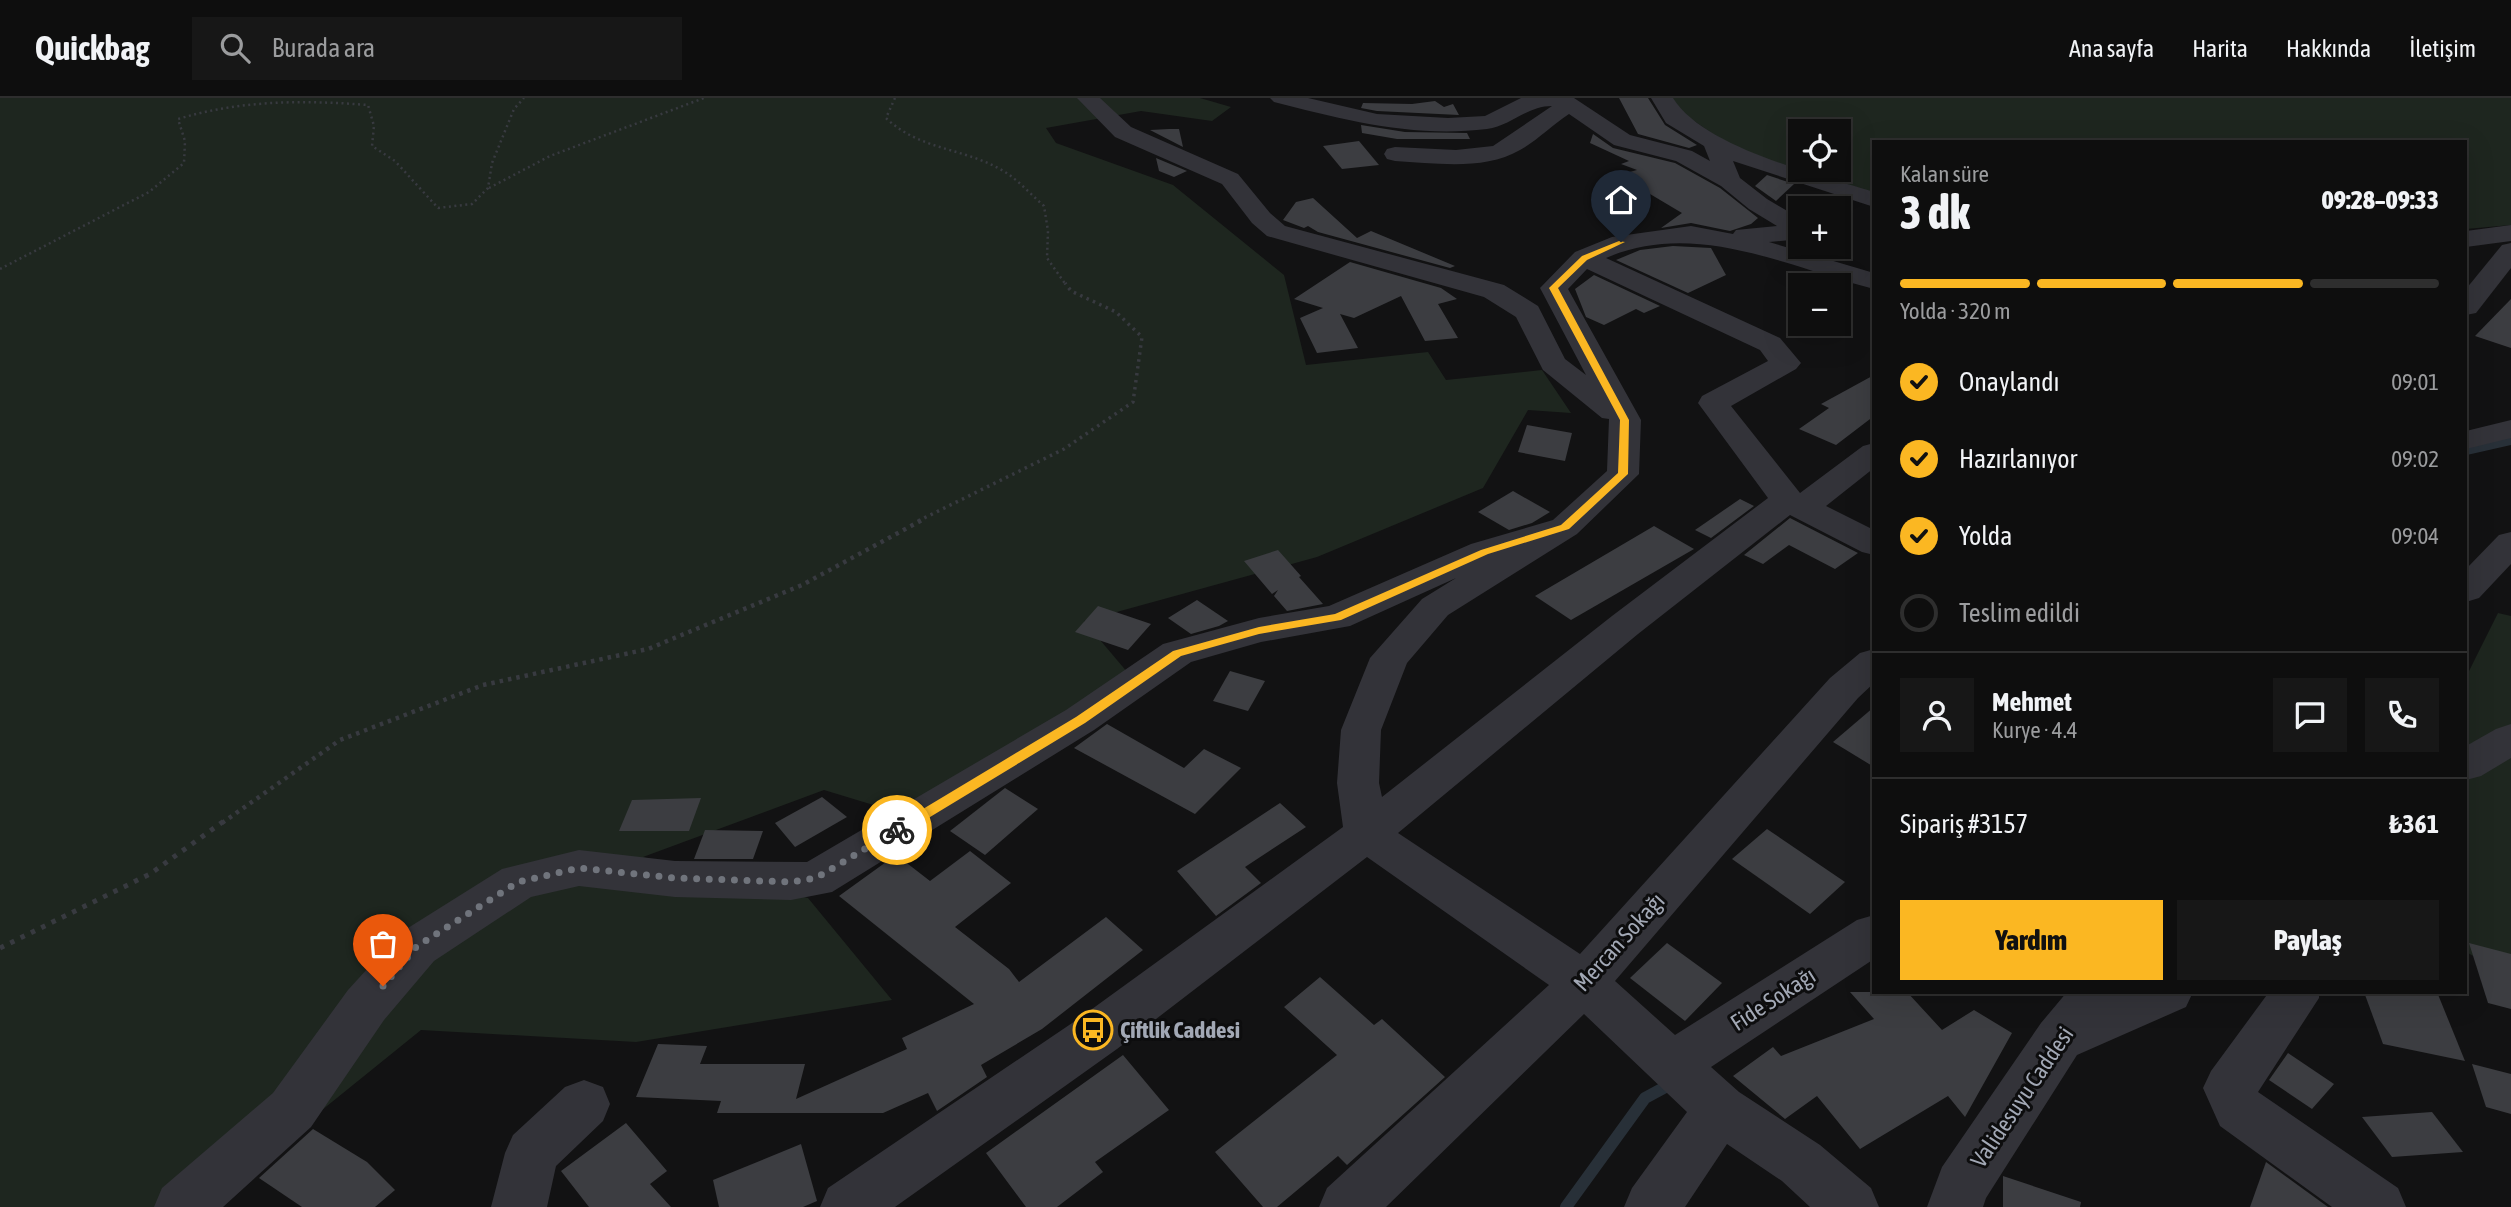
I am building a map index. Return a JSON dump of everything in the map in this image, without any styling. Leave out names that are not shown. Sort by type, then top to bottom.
[{"type":"street","points":[[1088,98],[1123,131],[1230,179],[1261,218],[1276,232],[1494,291],[1528,312],[1553,364],[1625,420]]},
{"type":"street","points":[[1282,98],[1377,121],[1405,124],[1489,122],[1534,100],[1563,100],[1622,140],[1684,156],[1729,181],[1758,204],[1794,226],[1794,233],[1773,236],[1691,234],[1621,242],[1584,258],[1553,288],[1625,420],[1623,474],[1565,527],[1435,607],[1389,657],[1361,730],[1359,783],[1366,834],[1584,983],[1720,1109],[1801,1163],[1851,1207]]},
{"type":"street","points":[[1662,98],[1674,118],[1747,159],[1872,199]]},
{"type":"street","points":[[1395,154],[1478,156],[1511,147],[1553,113],[1571,105]]},
{"type":"street","points":[[1714,142],[1729,181]]},
{"type":"street","points":[[2467,239],[2511,233]]},
{"type":"street","points":[[1691,234],[1753,245],[1872,280]]},
{"type":"street","points":[[2467,306],[2511,251]]},
{"type":"street","points":[[1584,258],[1770,344],[1786,363],[1713,403],[1795,504],[1872,543]]},
{"type":"street","points":[[2467,440],[2511,429]]},
{"type":"street","points":[[848,1207],[1098,1033],[1366,834],[1625,625],[1795,504],[1872,454]]},
{"type":"street","points":[[182,1207],[292,1110],[366,1005],[416,947],[518,882],[579,868],[675,878],[791,882],[816,878],[1080,720],[1177,653],[1259,630],[1337,617],[1484,552],[1565,527]]},
{"type":"street","points":[[2467,589],[2511,543]]},
{"type":"street","name":"Mercan Sokağı","points":[[1347,1207],[1584,983],[1844,688],[1872,664]]},
{"type":"street","points":[[2467,764],[2511,739]]},
{"type":"street","name":"Fide Sokağı","points":[[1672,1065],[1872,935]]},
{"type":"street","name":"Validesuyu Caddesi","points":[[1955,1207],[1962,1186],[2059,1039],[2095,994]]},
{"type":"street","points":[[2059,1039],[2164,994]]},
{"type":"street","points":[[2294,994],[2294,998],[2230,1088],[2239,1109],[2378,1207]]},
{"type":"street","points":[[519,1207],[533,1153],[584,1104]]},
{"type":"street","points":[[1652,1207],[1720,1109]]},
{"type":"path","points":[[488,188],[492,163],[514,109],[524,98]]},
{"type":"path","points":[[0,269],[149,192],[184,163],[185,141],[178,119],[198,111],[250,103],[327,101],[368,105],[374,126],[372,146],[395,160],[438,208],[472,204],[488,188],[550,156],[704,98]]},
{"type":"path","points":[[0,948],[150,874],[340,740],[483,685],[648,649],[803,585],[917,522],[1064,449],[1133,402],[1143,337],[1116,312],[1071,291],[1047,258],[1048,231],[1044,205],[999,168],[895,129],[886,118],[895,98]]},
{"type":"shaded area","points":[[0,98],[1200,98],[1231,107],[1212,121],[1141,111],[1046,128],[1056,143],[1173,185],[1284,275],[1306,365],[1428,352],[1446,380],[1542,370],[1571,413],[1528,410],[1483,488],[1317,557],[1084,621],[1139,686],[913,817],[824,790],[643,857],[808,898],[892,1000],[636,1042],[421,1030],[202,1207],[0,1207]]},
{"type":"shaded area","points":[[1667,98],[2511,98],[2511,225],[2467,229],[2467,140],[1872,140],[1872,200],[1852,196],[1817,182],[1851,182],[1851,119],[1788,119],[1788,171],[1738,151],[1668,103]]},
{"type":"shaded area","points":[[2498,613],[2511,616],[2511,977],[2467,953],[2467,675]]},
{"type":"building","points":[[1619,98],[1648,98],[1665,125],[1697,145],[1689,148],[1638,134]]},
{"type":"building","points":[[1435,101],[1444,107],[1453,104],[1459,115],[1361,108],[1363,103],[1412,104]]},
{"type":"building","points":[[1361,125],[1405,132],[1467,133],[1470,139],[1397,139],[1362,133]]},
{"type":"building","points":[[1169,129],[1179,129],[1183,147],[1150,130]]},
{"type":"building","points":[[1593,134],[1613,148],[1675,163],[1720,188],[1758,218],[1751,224],[1730,231],[1691,223],[1661,228],[1682,213],[1618,175],[1637,170],[1621,164],[1629,161],[1590,143]]},
{"type":"building","points":[[1359,141],[1379,165],[1342,169],[1323,146]]},
{"type":"building","points":[[1156,158],[1187,171],[1174,177],[1159,171]]},
{"type":"building","points":[[1767,175],[1794,184],[1776,201],[1755,186]]},
{"type":"building","points":[[1313,198],[1357,238],[1371,231],[1455,266],[1450,268],[1283,220],[1296,202]]},
{"type":"building","points":[[1673,246],[1711,248],[1726,275],[1688,293],[1616,260],[1640,250]]},
{"type":"building","points":[[1350,262],[1441,288],[1457,299],[1438,304],[1458,338],[1425,341],[1401,296],[1354,318],[1340,314],[1358,348],[1317,353],[1300,318],[1323,308],[1294,299]]},
{"type":"building","points":[[1594,275],[1660,306],[1644,313],[1636,309],[1604,325],[1586,317],[1575,289]]},
{"type":"building","points":[[2511,299],[2511,348],[2475,336]]},
{"type":"building","points":[[1872,376],[1872,418],[1836,445],[1799,429],[1829,408],[1821,404]]},
{"type":"building","points":[[1527,425],[1572,433],[1565,461],[1518,452]]},
{"type":"building","points":[[1513,491],[1550,512],[1532,523],[1509,530],[1478,512]]},
{"type":"building","points":[[1740,499],[1754,506],[1711,538],[1695,530]]},
{"type":"building","points":[[1790,518],[1858,553],[1835,569],[1789,545],[1763,564],[1744,555]]},
{"type":"building","points":[[1654,526],[1694,549],[1571,620],[1535,596]]},
{"type":"building","points":[[1278,550],[1323,604],[1287,611],[1274,596],[1278,590],[1272,594],[1244,561]]},
{"type":"building","points":[[1197,600],[1228,621],[1191,634],[1168,618]]},
{"type":"building","points":[[1098,606],[1151,624],[1128,650],[1075,632]]},
{"type":"building","points":[[1230,671],[1265,681],[1248,711],[1213,701]]},
{"type":"building","points":[[1872,709],[1872,766],[1833,742]]},
{"type":"building","points":[[1107,724],[1184,768],[1204,749],[1241,768],[1195,814],[1074,748]]},
{"type":"building","points":[[1005,788],[1038,809],[985,855],[950,831]]},
{"type":"building","points":[[822,797],[847,817],[795,847],[775,823]]},
{"type":"building","points":[[701,798],[689,831],[619,831],[632,800]]},
{"type":"building","points":[[1280,803],[1306,827],[1245,867],[1261,883],[1216,916],[1177,871]]},
{"type":"building","points":[[1767,829],[1845,882],[1810,914],[1732,859]]},
{"type":"building","points":[[705,830],[763,831],[753,859],[694,859]]},
{"type":"building","points":[[970,851],[1011,883],[955,927],[1009,969],[1019,982],[1106,917],[1143,950],[1042,1029],[981,1065],[987,1077],[937,1111],[928,1093],[883,1113],[717,1113],[721,1101],[636,1097],[658,1044],[707,1046],[700,1064],[805,1064],[796,1099],[907,1049],[902,1038],[974,1004],[839,896],[893,857],[899,857],[930,881]]},
{"type":"building","points":[[1667,943],[1722,983],[1685,1021],[1630,978]]},
{"type":"building","points":[[2469,943],[2511,954],[2511,1009],[2488,1003]]},
{"type":"building","points":[[1320,977],[1374,1025],[1382,1019],[1445,1077],[1347,1165],[1338,1156],[1277,1207],[1263,1207],[1215,1152],[1337,1055],[1284,1007]]},
{"type":"building","points":[[1850,992],[1909,994],[1942,1030],[1974,1010],[2012,1033],[1965,1117],[1948,1096],[1860,1149],[1817,1096],[1785,1119],[1733,1076],[1773,1047],[1781,1056],[1874,1019]]},
{"type":"building","points":[[2365,994],[2438,994],[2465,1061],[2383,1044]]},
{"type":"building","points":[[2288,1053],[2334,1084],[2312,1109],[2269,1080]]},
{"type":"building","points":[[1123,1055],[1169,1110],[1095,1162],[1103,1172],[1057,1207],[1026,1207],[986,1153]]},
{"type":"building","points":[[2472,1064],[2511,1074],[2511,1114],[2486,1107]]},
{"type":"building","points":[[2432,1112],[2463,1152],[2392,1157],[2362,1117]]},
{"type":"building","points":[[626,1123],[667,1171],[650,1184],[671,1207],[589,1207],[561,1171]]},
{"type":"building","points":[[313,1129],[367,1162],[395,1190],[375,1207],[302,1207],[259,1178]]},
{"type":"building","points":[[801,1144],[817,1201],[803,1207],[719,1207],[713,1180]]},
{"type":"building","points":[[2266,1162],[2328,1207],[2250,1207]]},
{"type":"building","points":[[2003,1176],[2081,1202],[2080,1207],[2003,1207]]},
{"type":"waterway","points":[[2467,451],[2511,441]]},
{"type":"waterway","points":[[1566,1207],[1645,1098],[1671,1084]]},
{"type":"way so far","points":[[383,986],[416,947],[518,882],[579,868],[675,878],[791,882],[816,878],[897,830]]},
{"type":"place","name":"Çiftlik Caddesi","points":[[1093,1030]]},
{"type":"route","points":[[897,830],[1080,720],[1177,653],[1259,630],[1337,617],[1484,552],[1565,527],[1623,474],[1625,420],[1553,288],[1584,258],[1621,242]]}]
